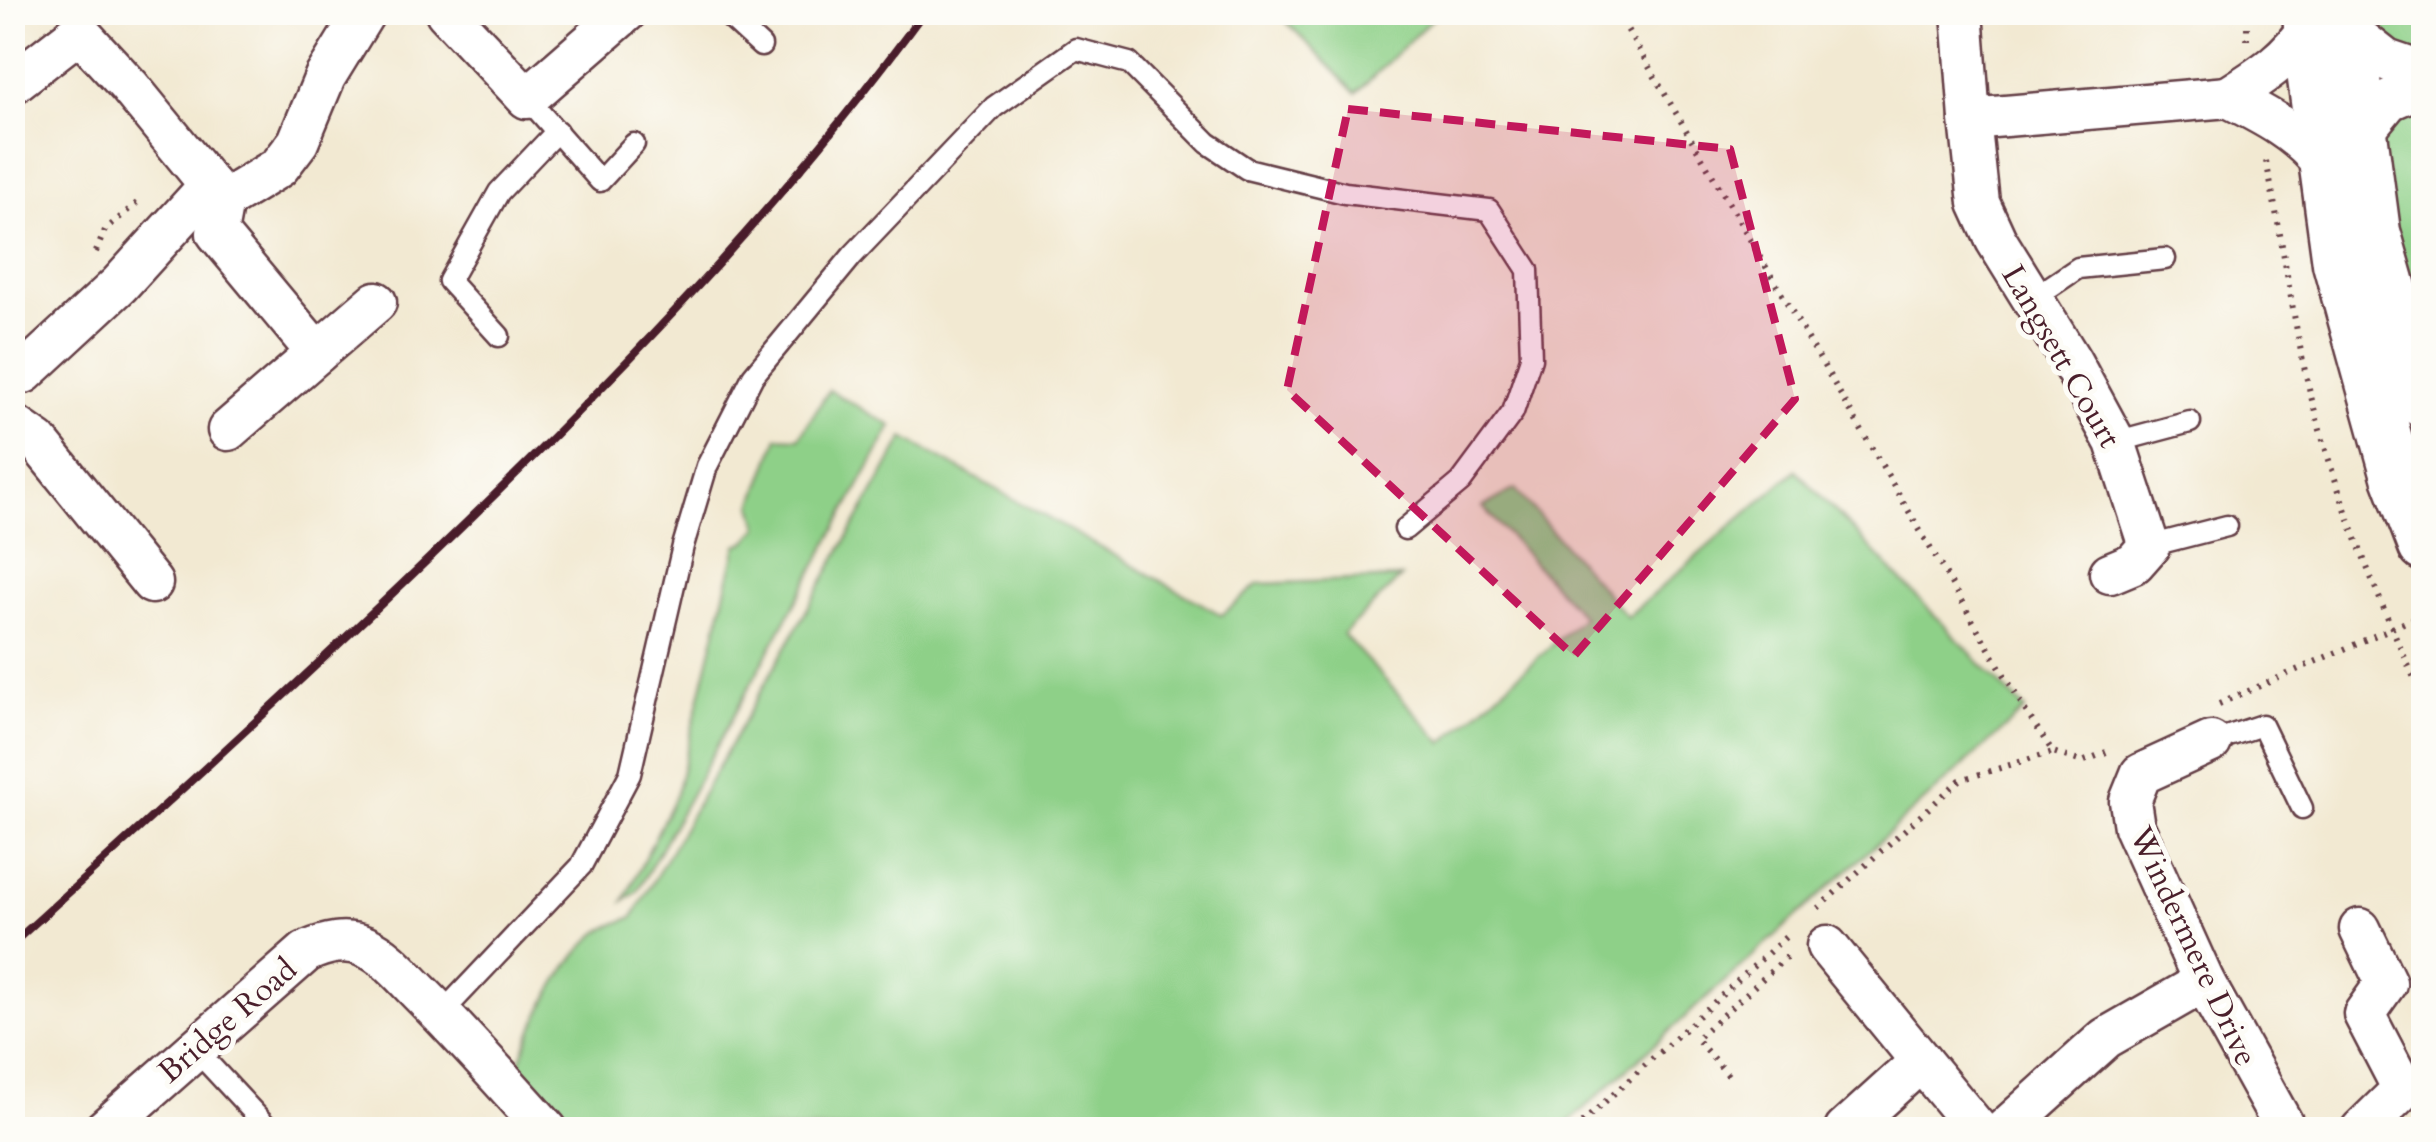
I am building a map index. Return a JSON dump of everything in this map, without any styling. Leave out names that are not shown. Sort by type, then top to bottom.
[{"type":"street","points":[[24,373],[217,193],[278,167],[298,142],[324,76],[366,12]]},
{"type":"street","points":[[446,12],[527,98],[626,12]]},
{"type":"street","name":"Langsett Court","points":[[1962,12],[1979,203],[1996,240],[2115,442],[2150,546]]},
{"type":"street","points":[[1970,119],[2228,96],[2279,64],[2328,20]]},
{"type":"street","points":[[2328,20],[2386,60],[2424,73]]},
{"type":"street","points":[[2328,20],[2362,133],[2375,232],[2424,403]]},
{"type":"street","points":[[2328,20],[2324,166],[2338,263],[2397,476],[2424,546]]},
{"type":"street","points":[[12,84],[70,22],[129,86],[217,193],[217,233],[317,353]]},
{"type":"street","points":[[2362,133],[2388,100],[2424,85]]},
{"type":"street","points":[[2228,96],[2283,124],[2306,143],[2324,166]]},
{"type":"street","points":[[228,430],[376,302]]},
{"type":"street","points":[[12,424],[38,442],[152,583]]},
{"type":"street","points":[[2110,572],[2134,563],[2150,546]]},
{"type":"street","name":"Windermere Drive","points":[[2210,726],[2140,774],[2130,801],[2134,827],[2204,982],[2286,1130]]},
{"type":"street","points":[[2360,929],[2386,984],[2364,1014],[2414,1088],[2362,1130]]},
{"type":"street","name":"Bridge Road","points":[[104,1130],[306,952],[326,943],[362,945],[381,955],[440,1014]]},
{"type":"street","points":[[1827,946],[1978,1130]]},
{"type":"street","points":[[2004,1130],[2106,1038],[2204,982]]},
{"type":"street","points":[[440,1014],[547,1130]]},
{"type":"street","points":[[1844,1130],[1921,1061]]},
{"type":"lane","points":[[724,12],[761,46]]},
{"type":"lane","points":[[440,1014],[581,866],[630,774],[682,546],[707,466],[752,376],[853,255],[994,107],[1076,49],[1128,63],[1208,144],[1248,168],[1345,193],[1489,210],[1528,270],[1531,358],[1513,412],[1461,482],[1405,529]]},
{"type":"lane","points":[[527,98],[600,181],[634,144]]},
{"type":"lane","points":[[499,336],[449,281],[499,192],[557,131]]},
{"type":"lane","points":[[2032,299],[2078,268],[2165,260]]},
{"type":"lane","points":[[2115,442],[2190,422]]},
{"type":"lane","points":[[2150,546],[2227,526]]},
{"type":"lane","points":[[2210,726],[2262,725],[2302,808]]},
{"type":"lane","points":[[194,1048],[270,1130]]},
{"type":"path","points":[[1617,12],[2052,752],[2082,762],[2118,747]]},
{"type":"path","points":[[2228,96],[2260,130],[2305,372],[2323,439],[2373,586],[2424,700]]},
{"type":"path","points":[[2210,726],[2424,614]]},
{"type":"path","points":[[1728,1074],[1696,1039],[1807,939],[1827,946]]},
{"type":"highlighted area","points":[[1348,109],[1730,149],[1795,399],[1574,656],[1287,390]]},
{"type":"green space","points":[[1278,13],[1438,13],[1356,93]]},
{"type":"green space","points":[[2346,13],[2423,13],[2423,403]]},
{"type":"green space","points":[[829,390],[892,426],[637,892],[624,901],[676,794],[737,545],[746,542],[759,527],[753,505],[778,437],[799,438]]},
{"type":"green space","points":[[904,438],[1222,615],[1258,584],[1401,578],[1343,634],[1443,743],[1583,617],[1483,507],[1515,489],[1627,617],[1796,470],[2025,710],[1561,1129],[573,1129],[517,1069],[539,1015],[583,947],[601,931],[633,917]]},
{"type":"railway","points":[[12,944],[338,645],[572,418],[756,222],[924,12]]}]
